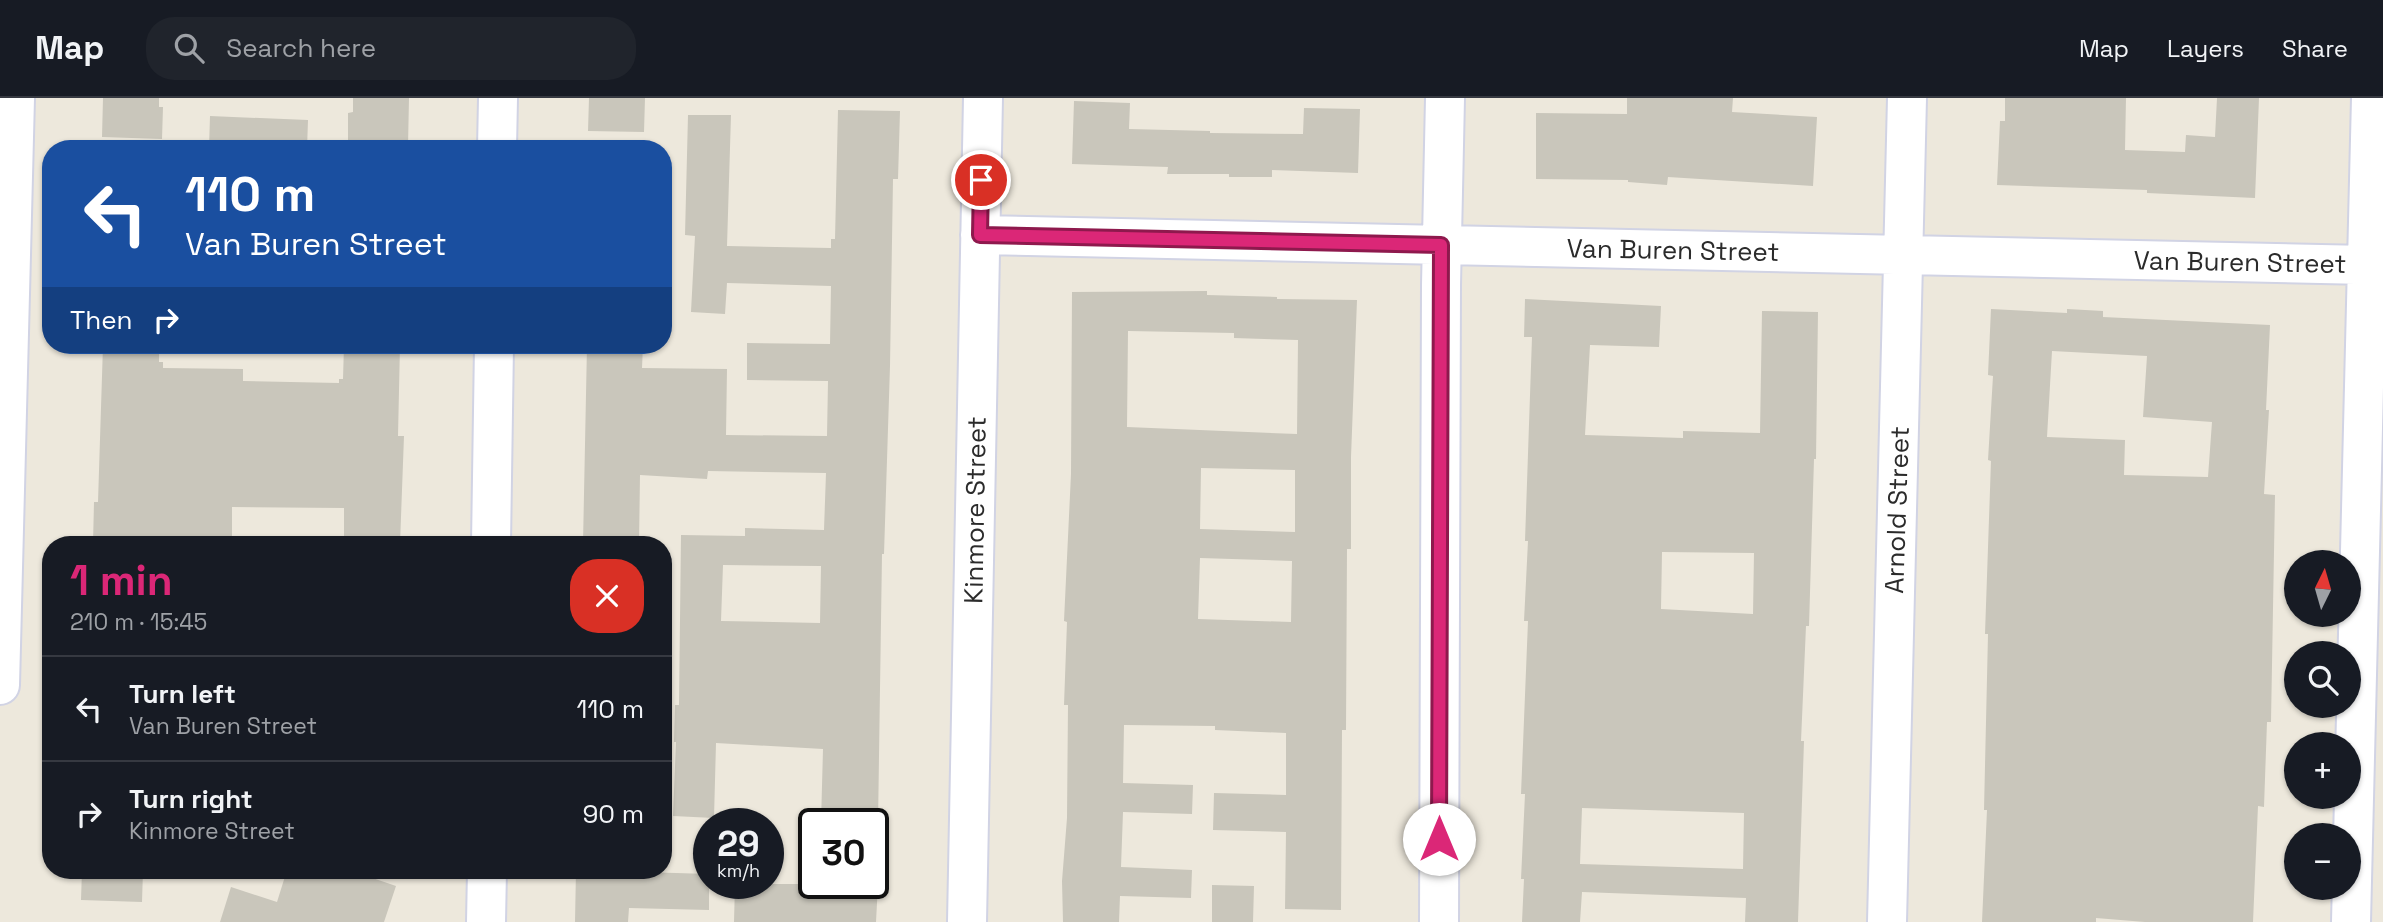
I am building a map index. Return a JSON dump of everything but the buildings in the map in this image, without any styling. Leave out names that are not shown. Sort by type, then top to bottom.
[{"type":"street","points":[[0,685],[15,98]]},
{"type":"street","points":[[497,140],[498,98]]},
{"type":"street","name":"Kinmore Street","points":[[967,922],[983,98]]},
{"type":"street","points":[[1439,922],[1441,245],[1446,98]]},
{"type":"street","name":"Arnold Street","points":[[1887,922],[1907,98]]},
{"type":"street","points":[[2351,922],[2369,737],[2367,265],[2371,98]]},
{"type":"street","name":"Van Buren Street","points":[[980,235],[2367,265]]},
{"type":"street","points":[[491,536],[495,354]]},
{"type":"street","points":[[486,879],[486,922]]},
{"type":"route","points":[[981,180],[980,235],[1441,245],[1439,839]]}]
